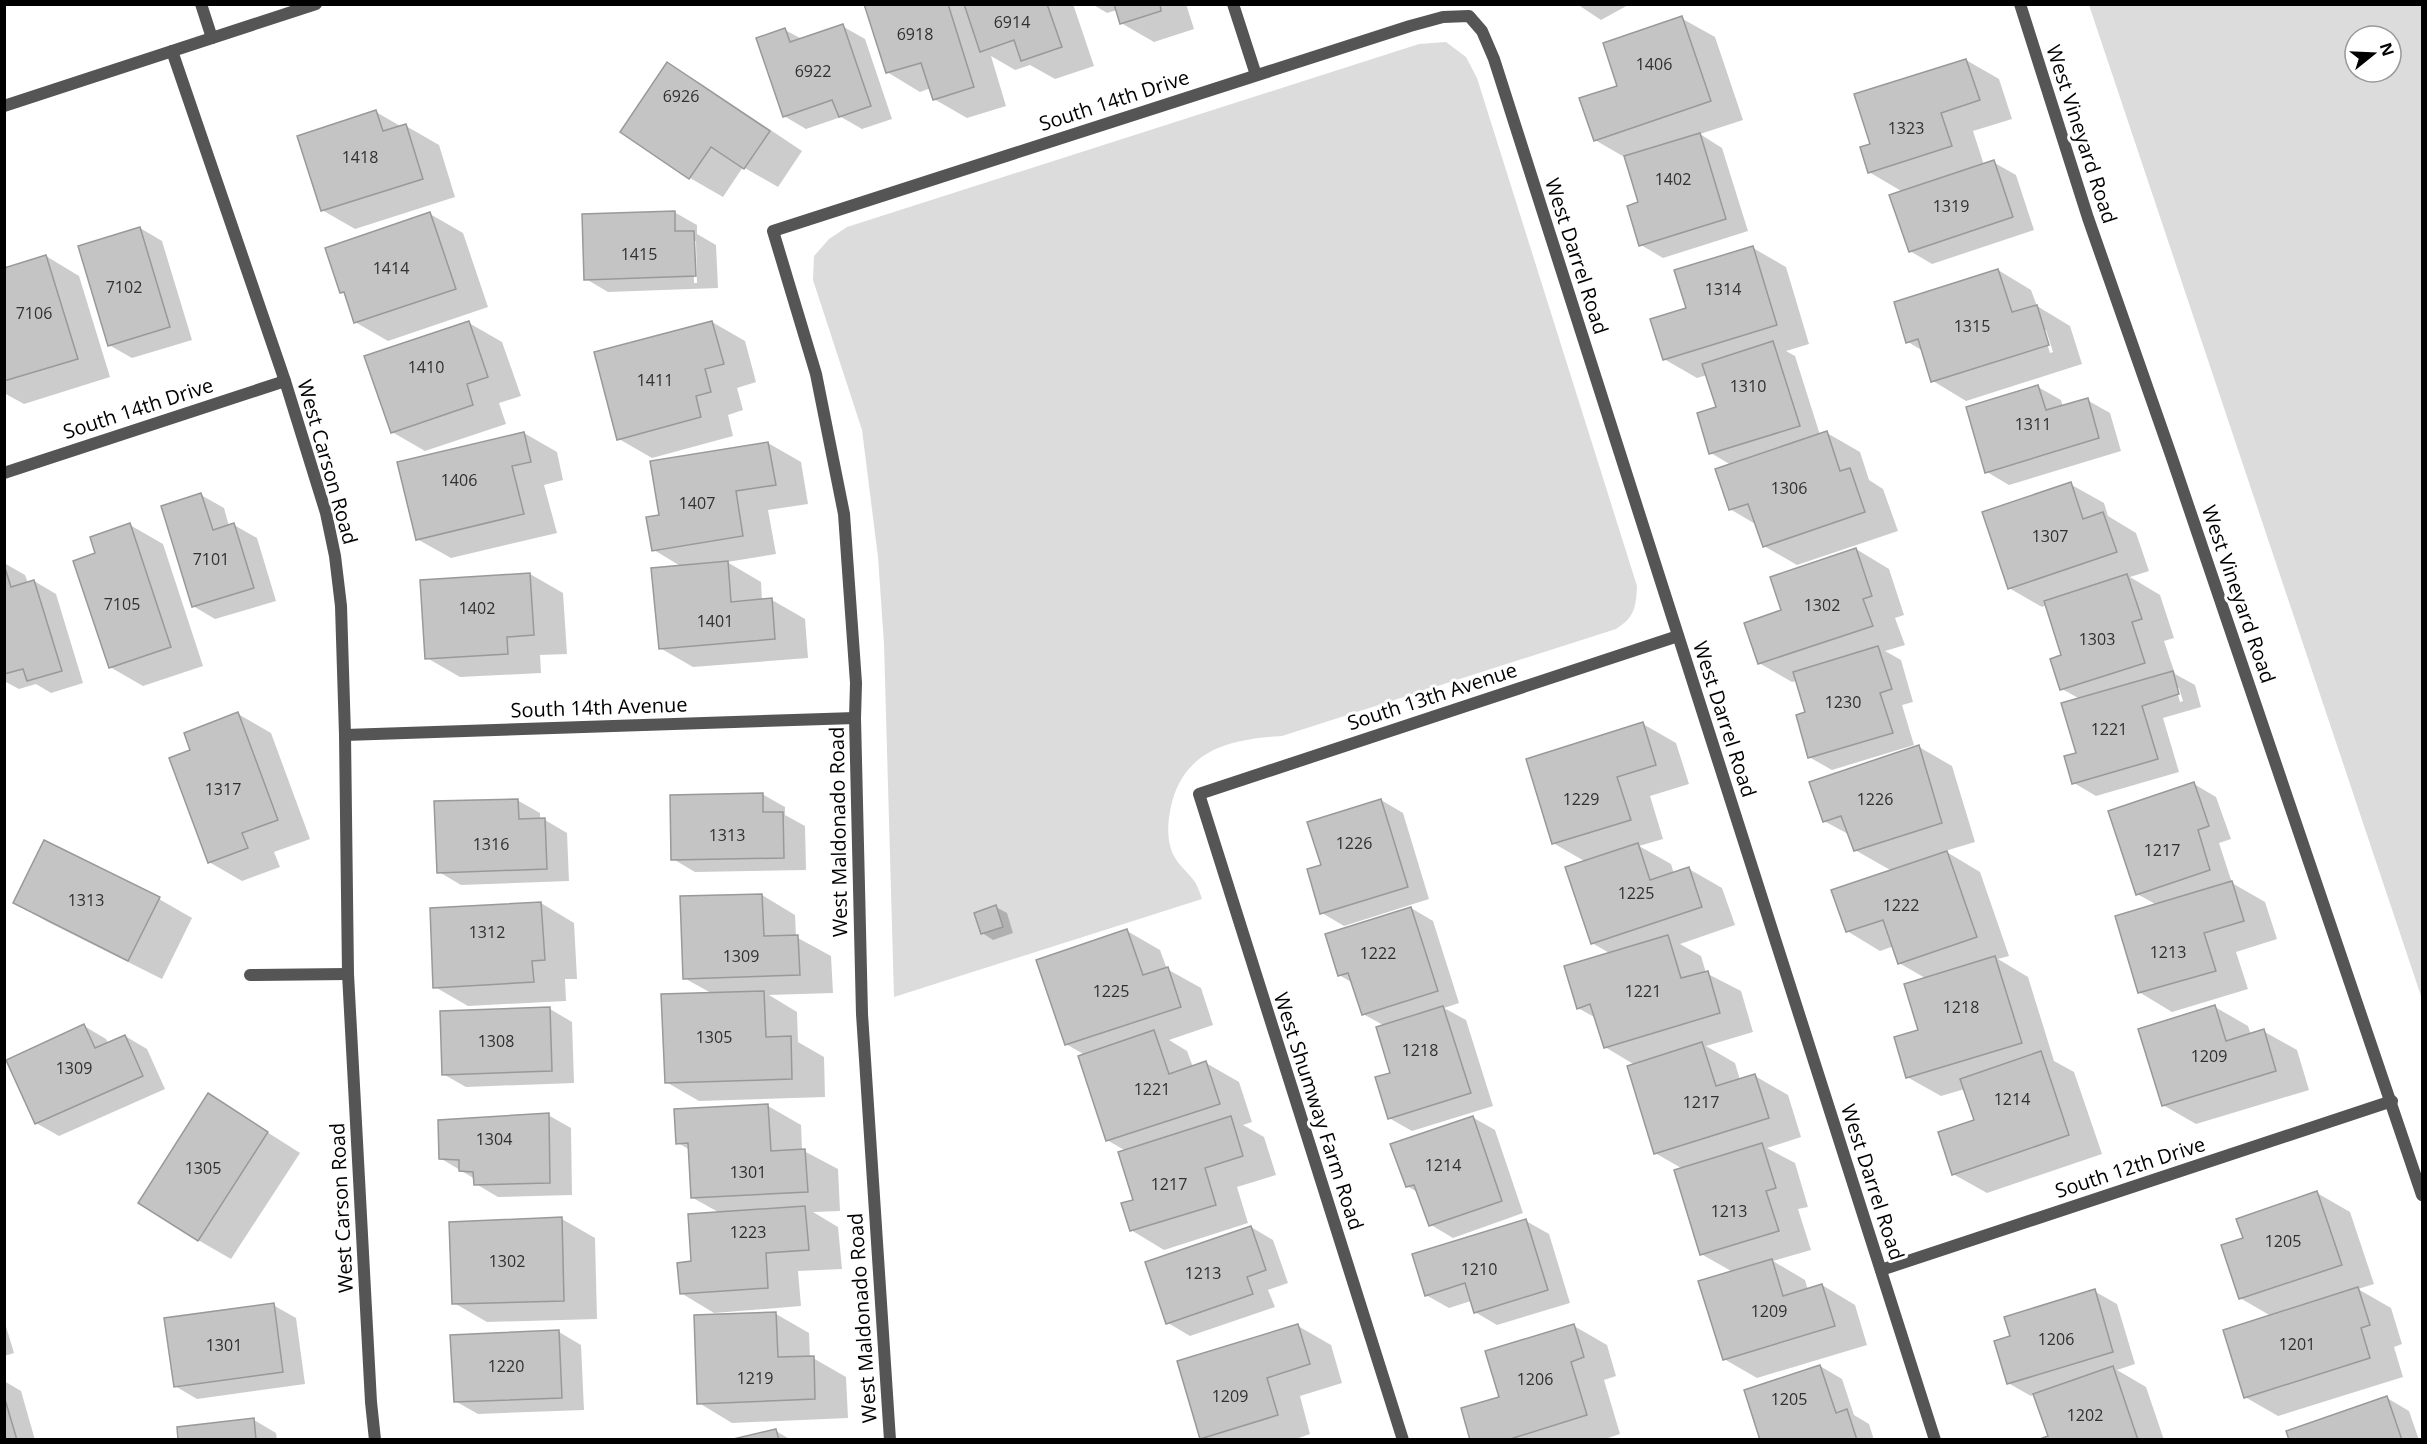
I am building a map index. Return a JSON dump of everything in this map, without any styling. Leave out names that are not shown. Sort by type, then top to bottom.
[{"type":"street","points":[[201,4],[212,38]]},
{"type":"street","points":[[4,106],[316,4]]},
{"type":"street","points":[[1233,4],[1256,75]]},
{"type":"street","name":"West Vineyard Road","points":[[2020,4],[2088,218],[2392,1101],[2422,1195]]},
{"type":"street","name":"South 14th Drive","points":[[773,231],[1410,26],[1443,17],[1469,16]]},
{"type":"street","name":"West Darrel Road","points":[[1469,16],[1482,31],[1494,59],[1935,1440]]},
{"type":"street","name":"West Carson Road","points":[[172,51],[285,381],[326,513],[335,556],[340,606],[345,735],[348,975],[375,1440]]},
{"type":"street","name":"West Maldonado Road","points":[[773,231],[816,374],[844,514],[856,683],[862,1014],[890,1440]]},
{"type":"street","name":"South 14th Drive","points":[[4,472],[285,381]]},
{"type":"street","name":"South 13th Avenue","points":[[1199,794],[1678,636]]},
{"type":"street","name":"South 14th Avenue","points":[[345,735],[855,718]]},
{"type":"street","name":"West Shumway Farm Road","points":[[1199,794],[1403,1440]]},
{"type":"street","points":[[250,975],[348,975]]},
{"type":"street","name":"South 12th Drive","points":[[1881,1270],[2392,1101]]},
{"type":"shaded area","points":[[2089,5],[2422,5],[2422,999]]},
{"type":"shaded area","points":[[1446,42],[1466,57],[1477,78],[1637,586],[1635,606],[1631,616],[1616,629],[1282,736],[1246,740],[1214,750],[1200,758],[1188,769],[1179,784],[1172,802],[1168,833],[1176,860],[1195,882],[1202,899],[894,997],[884,644],[878,557],[862,430],[813,280],[814,256],[829,239],[847,227],[1419,44]]},
{"type":"building","points":[[864,4],[948,4],[974,87],[933,100],[921,63],[886,73]]},
{"type":"building","points":[[964,4],[1047,4],[1062,47],[1021,61],[1014,40],[980,52]]},
{"type":"building","points":[[1114,4],[1160,4],[1161,11],[1120,24]]},
{"type":"building","points":[[1682,16],[1711,101],[1594,141],[1579,98],[1617,86],[1603,43]]},
{"type":"building","points":[[843,24],[871,106],[839,117],[832,100],[783,117],[756,38],[785,28],[790,42]]},
{"type":"building","points":[[1966,59],[1980,100],[1941,113],[1952,146],[1868,173],[1860,147],[1870,144],[1854,94]]},
{"type":"building","points":[[667,62],[770,131],[744,169],[711,147],[689,179],[620,132]]},
{"type":"building","points":[[376,110],[383,131],[406,124],[423,179],[321,211],[297,136]]},
{"type":"building","points":[[1700,133],[1726,219],[1639,246],[1627,206],[1638,202],[1624,156]]},
{"type":"building","points":[[1994,160],[2013,217],[1909,252],[1889,195]]},
{"type":"building","points":[[675,211],[675,231],[694,231],[696,276],[584,280],[582,214]]},
{"type":"building","points":[[430,212],[456,289],[354,323],[344,292],[340,293],[325,248]]},
{"type":"building","points":[[140,227],[170,327],[108,346],[78,246]]},
{"type":"building","points":[[1753,246],[1777,325],[1663,360],[1650,319],[1686,308],[1674,270]]},
{"type":"building","points":[[46,255],[78,359],[4,381],[4,268]]},
{"type":"building","points":[[1998,269],[2012,312],[2037,305],[2049,345],[1931,382],[1918,339],[1906,343],[1894,302]]},
{"type":"building","points":[[469,321],[488,377],[467,384],[473,405],[391,433],[364,356]]},
{"type":"building","points":[[712,321],[724,364],[705,369],[711,392],[696,396],[701,417],[617,440],[594,352]]},
{"type":"building","points":[[1773,341],[1800,426],[1709,454],[1697,413],[1716,407],[1702,364]]},
{"type":"building","points":[[2038,385],[2046,410],[2088,398],[2099,438],[1985,473],[1966,407]]},
{"type":"building","points":[[1827,431],[1840,471],[1850,468],[1865,512],[1763,547],[1748,504],[1729,510],[1715,469]]},
{"type":"building","points":[[524,432],[531,462],[512,466],[524,514],[416,540],[397,462]]},
{"type":"building","points":[[768,442],[776,485],[736,491],[743,536],[652,551],[646,517],[659,515],[650,461]]},
{"type":"building","points":[[2071,482],[2083,519],[2103,512],[2117,552],[2008,589],[1982,512]]},
{"type":"building","points":[[201,493],[213,530],[234,523],[254,588],[192,607],[161,506]]},
{"type":"building","points":[[130,523],[171,647],[109,668],[73,561],[95,553],[90,537]]},
{"type":"building","points":[[1856,548],[1872,596],[1863,599],[1873,626],[1758,664],[1744,623],[1781,610],[1770,577]]},
{"type":"building","points":[[728,561],[731,602],[772,598],[775,639],[659,649],[651,568]]},
{"type":"building","points":[[4,565],[11,587],[34,580],[62,671],[27,681],[23,669],[4,674]]},
{"type":"building","points":[[530,573],[534,635],[507,637],[508,654],[425,659],[420,580]]},
{"type":"building","points":[[2127,574],[2142,619],[2132,622],[2145,663],[2060,690],[2050,659],[2061,655],[2044,601]]},
{"type":"building","points":[[1878,646],[1892,689],[1880,693],[1893,733],[1808,758],[1796,715],[1805,712],[1793,672]]},
{"type":"building","points":[[2173,671],[2179,694],[2142,706],[2158,759],[2072,784],[2064,756],[2076,753],[2061,703]]},
{"type":"building","points":[[238,712],[278,820],[242,833],[248,848],[208,863],[169,758],[190,750],[184,733]]},
{"type":"building","points":[[1643,722],[1656,765],[1617,777],[1631,820],[1552,844],[1526,759]]},
{"type":"building","points":[[1919,745],[1942,823],[1854,851],[1841,816],[1823,822],[1809,782]]},
{"type":"building","points":[[2194,782],[2209,826],[2198,830],[2210,870],[2136,895],[2108,811]]},
{"type":"building","points":[[763,793],[763,812],[783,812],[784,858],[671,860],[670,795]]},
{"type":"building","points":[[518,799],[519,819],[545,818],[547,869],[437,873],[434,801]]},
{"type":"building","points":[[1381,799],[1408,887],[1320,914],[1307,869],[1321,865],[1307,822]]},
{"type":"building","points":[[44,840],[160,897],[128,961],[13,903]]},
{"type":"building","points":[[1638,843],[1650,880],[1689,867],[1702,907],[1591,944],[1565,867]]},
{"type":"building","points":[[1947,851],[1977,937],[1898,964],[1883,920],[1846,932],[1831,890]]},
{"type":"building","points":[[2232,881],[2244,921],[2204,933],[2216,971],[2138,993],[2115,916]]},
{"type":"building","points":[[762,894],[764,936],[798,935],[800,975],[683,979],[680,896]]},
{"type":"building","points":[[541,902],[545,960],[532,961],[534,982],[433,988],[430,908]]},
{"type":"building","points":[[996,905],[1003,927],[981,934],[974,913]]},
{"type":"building","points":[[1411,907],[1438,991],[1362,1015],[1348,973],[1338,976],[1325,934]]},
{"type":"building","points":[[1127,929],[1143,975],[1168,967],[1181,1007],[1065,1045],[1036,960]]},
{"type":"building","points":[[1668,935],[1681,978],[1708,971],[1720,1013],[1604,1048],[1590,1004],[1577,1009],[1564,966]]},
{"type":"building","points":[[1995,956],[2022,1043],[1906,1078],[1894,1037],[1918,1030],[1904,984]]},
{"type":"building","points":[[764,991],[766,1037],[791,1036],[792,1079],[665,1083],[661,994]]},
{"type":"building","points":[[2215,1005],[2226,1041],[2264,1029],[2276,1071],[2162,1106],[2138,1029]]},
{"type":"building","points":[[1443,1006],[1471,1093],[1388,1119],[1375,1077],[1390,1073],[1376,1027]]},
{"type":"building","points":[[550,1007],[552,1071],[442,1075],[440,1011]]},
{"type":"building","points":[[84,1024],[95,1048],[125,1035],[143,1076],[35,1124],[6,1060]]},
{"type":"building","points":[[1154,1030],[1169,1074],[1206,1061],[1220,1104],[1106,1141],[1078,1056]]},
{"type":"building","points":[[1702,1042],[1716,1086],[1755,1074],[1769,1118],[1654,1154],[1627,1066]]},
{"type":"building","points":[[2041,1051],[2069,1135],[1952,1175],[1938,1132],[1974,1120],[1960,1079]]},
{"type":"building","points":[[208,1093],[268,1132],[198,1241],[138,1203]]},
{"type":"building","points":[[768,1104],[771,1151],[805,1149],[808,1192],[691,1198],[688,1143],[676,1144],[674,1109]]},
{"type":"building","points":[[549,1113],[550,1183],[474,1185],[473,1172],[459,1171],[459,1160],[439,1159],[438,1120]]},
{"type":"building","points":[[1231,1116],[1243,1156],[1205,1168],[1216,1205],[1130,1231],[1121,1203],[1133,1200],[1118,1152]]},
{"type":"building","points":[[1473,1116],[1502,1201],[1429,1226],[1414,1185],[1406,1187],[1390,1144]]},
{"type":"building","points":[[1762,1143],[1776,1188],[1766,1191],[1779,1231],[1700,1255],[1674,1170]]},
{"type":"building","points":[[2317,1191],[2342,1265],[2239,1299],[2221,1245],[2243,1238],[2236,1219]]},
{"type":"building","points":[[805,1206],[809,1250],[766,1253],[768,1288],[680,1294],[677,1263],[691,1261],[688,1214]]},
{"type":"building","points":[[562,1217],[564,1301],[452,1304],[449,1222]]},
{"type":"building","points":[[1526,1219],[1548,1290],[1474,1313],[1465,1283],[1425,1296],[1412,1254]]},
{"type":"building","points":[[1251,1226],[1266,1270],[1247,1277],[1253,1294],[1166,1324],[1145,1262]]},
{"type":"building","points":[[1772,1259],[1783,1296],[1822,1284],[1835,1326],[1723,1360],[1698,1281]]},
{"type":"building","points":[[2358,1287],[2370,1325],[2361,1328],[2370,1358],[2244,1398],[2223,1330]]},
{"type":"building","points":[[2095,1289],[2113,1352],[2007,1384],[1994,1341],[2010,1336],[2004,1317]]},
{"type":"building","points":[[274,1303],[283,1372],[174,1387],[164,1318]]},
{"type":"building","points":[[776,1312],[778,1357],[814,1356],[815,1399],[697,1404],[694,1315]]},
{"type":"building","points":[[1298,1324],[1310,1364],[1267,1378],[1278,1415],[1200,1439],[1177,1361]]},
{"type":"building","points":[[1574,1324],[1584,1357],[1571,1362],[1587,1415],[1507,1440],[1470,1440],[1461,1408],[1499,1397],[1485,1351]]},
{"type":"building","points":[[559,1330],[562,1398],[454,1402],[450,1335]]},
{"type":"building","points":[[1820,1365],[1836,1413],[1847,1409],[1857,1440],[1760,1440],[1744,1390]]},
{"type":"building","points":[[2113,1366],[2138,1440],[2037,1440],[2048,1436],[2033,1394]]},
{"type":"building","points":[[4,1396],[17,1440],[4,1440]]},
{"type":"building","points":[[2387,1396],[2402,1440],[2289,1440],[2286,1431]]},
{"type":"building","points":[[254,1418],[256,1440],[178,1440],[177,1427]]},
{"type":"building","points":[[776,1429],[779,1440],[729,1440]]}]
